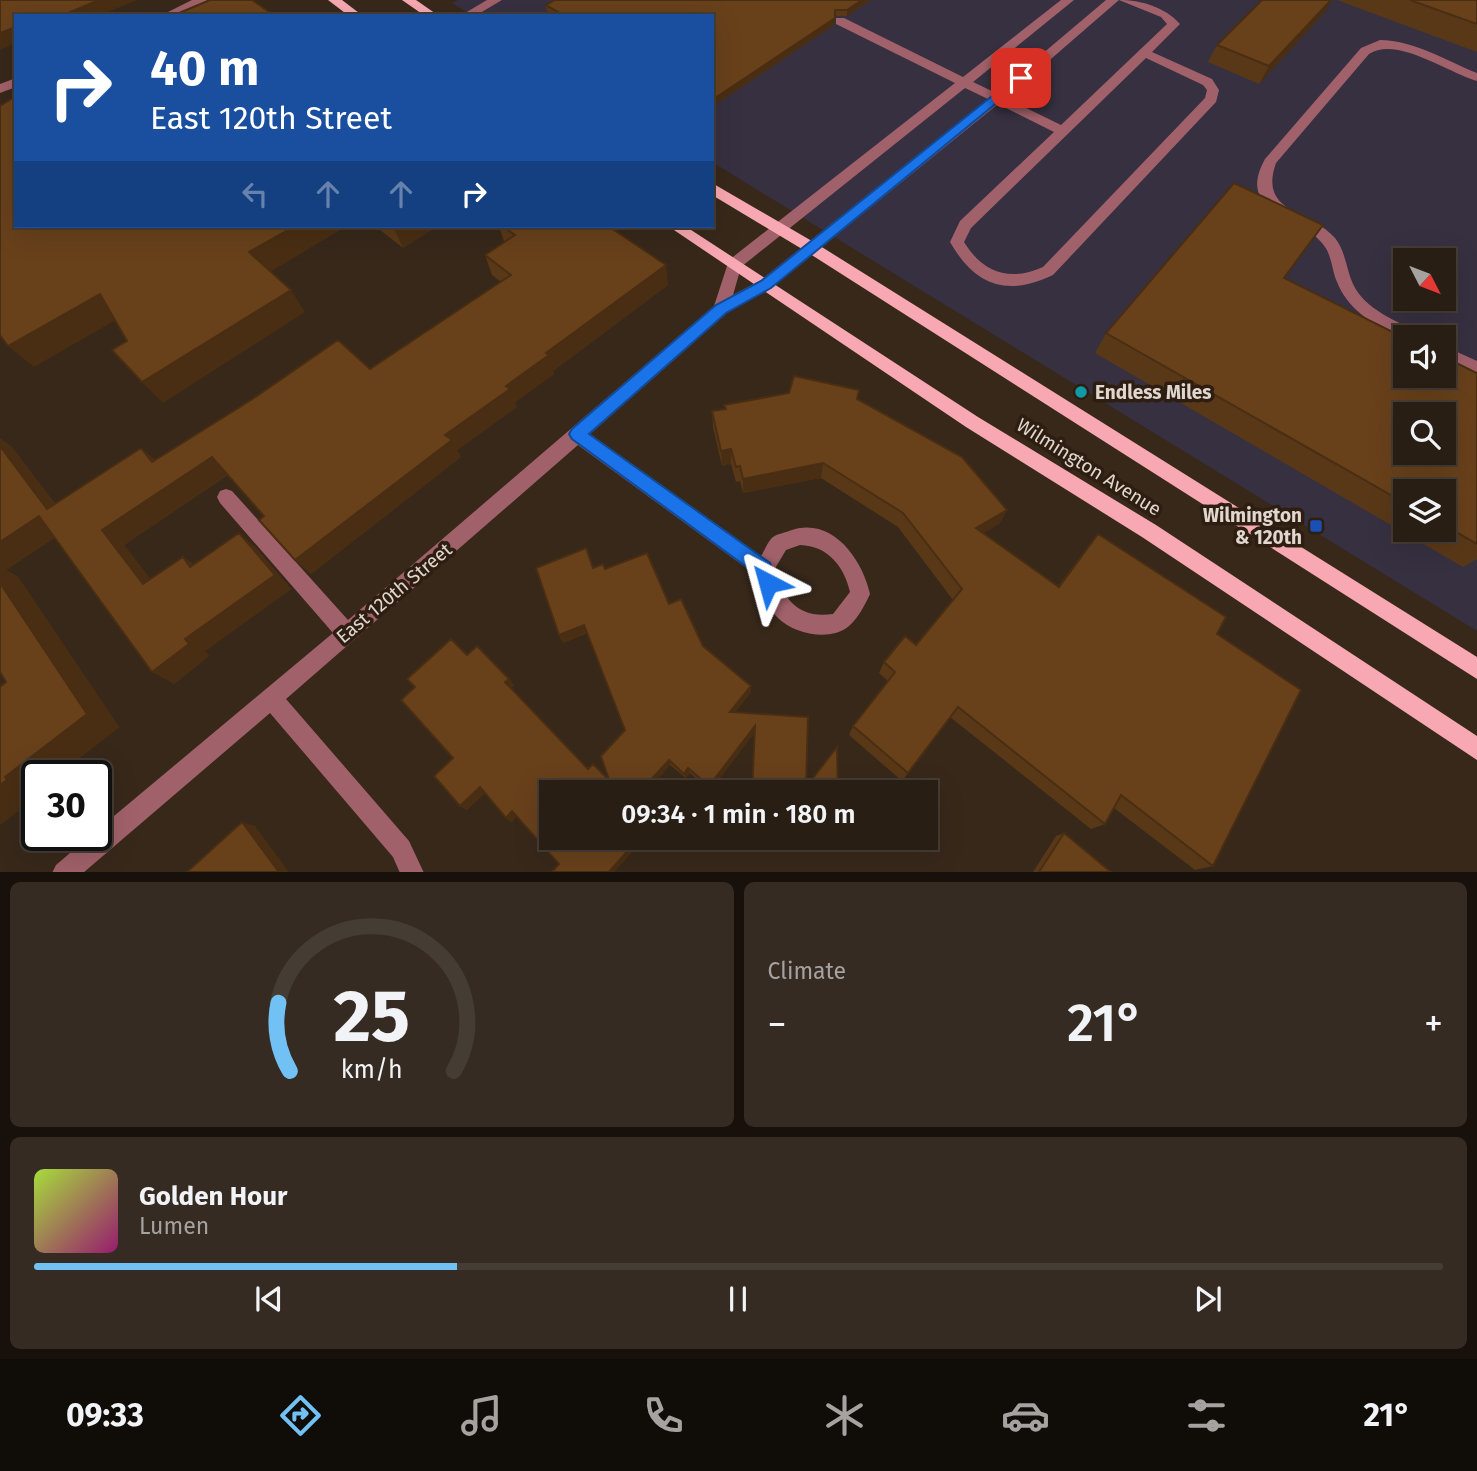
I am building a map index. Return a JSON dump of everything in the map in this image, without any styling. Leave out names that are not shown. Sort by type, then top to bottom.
[{"type":"main road","points":[[334,0],[354,14]]},
{"type":"main road","points":[[408,0],[430,14]]},
{"type":"main road","name":"Wilmington Avenue","points":[[714,189],[813,248],[1477,669]]},
{"type":"main road","name":"Wilmington Avenue","points":[[679,228],[972,422],[1149,531],[1477,749]]},
{"type":"street","points":[[170,14],[202,0]]},
{"type":"street","points":[[470,14],[496,0]]},
{"type":"street","points":[[721,309],[734,264],[1068,0]]},
{"type":"street","name":"East 120th Street","points":[[65,872],[347,634],[721,309],[766,285],[813,248],[997,99],[1113,0]]},
{"type":"street","points":[[1125,0],[1172,19],[1174,24],[965,225],[957,242],[965,260],[989,276],[1012,283],[1033,280],[1048,271],[1211,99],[1213,90],[1208,82],[1144,53]]},
{"type":"street","points":[[840,21],[1061,130]]},
{"type":"street","points":[[1393,325],[1360,306],[1346,286],[1330,242],[1317,230],[1275,206],[1264,192],[1264,175],[1270,162],[1356,61],[1374,45],[1385,44],[1403,49],[1477,77]]},
{"type":"street","points":[[1456,358],[1477,369]]},
{"type":"street","points":[[577,434],[764,569],[773,596],[783,611],[801,622],[822,625],[840,621],[860,594],[857,575],[847,558],[822,541],[801,536],[779,544],[764,569]]},
{"type":"street","points":[[226,497],[347,634]]},
{"type":"street","points":[[271,698],[401,849],[412,872]]},
{"type":"shaded area","points":[[458,0],[1477,0],[1477,631],[714,163],[714,14],[470,14],[452,3]]},
{"type":"building","points":[[0,0],[99,0],[66,14],[14,14],[14,28],[0,33]]},
{"type":"building","points":[[210,0],[252,0],[272,14],[177,14]]},
{"type":"building","points":[[555,0],[862,0],[847,10],[835,10],[835,18],[714,99],[714,14],[562,14],[546,5]]},
{"type":"building","points":[[1262,0],[1331,0],[1269,66],[1217,45]]},
{"type":"building","points":[[1410,0],[1477,0],[1477,24]]},
{"type":"building","points":[[14,97],[14,228],[291,228],[249,252],[291,290],[142,382],[112,350],[127,341],[100,294],[8,346],[0,335],[0,106]]},
{"type":"building","points":[[1234,183],[1323,225],[1284,278],[1393,332],[1393,388],[1456,388],[1456,363],[1477,373],[1477,544],[1456,532],[1456,479],[1393,479],[1393,496],[1106,333]]},
{"type":"building","points":[[505,228],[611,228],[666,265],[546,353],[549,355],[506,386],[510,389],[445,435],[452,440],[295,560],[259,520],[264,516],[212,457],[102,530],[143,584],[183,557],[190,567],[239,533],[275,575],[185,639],[189,644],[152,672],[39,516],[0,542],[0,446],[47,509],[141,448],[152,462],[251,400],[338,340],[370,369],[511,275],[485,255],[515,235]]},
{"type":"building","points":[[794,376],[859,390],[857,399],[962,457],[1007,510],[976,528],[1059,587],[1098,534],[1226,617],[1217,634],[1301,690],[1213,866],[1121,795],[1105,824],[958,707],[908,773],[853,726],[895,672],[884,662],[905,636],[916,645],[962,589],[903,513],[823,463],[743,479],[731,449],[721,451],[712,411],[726,409],[724,405],[789,393]]},
{"type":"building","points":[[586,548],[593,568],[603,564],[605,569],[647,553],[669,604],[681,599],[703,646],[751,686],[730,712],[808,717],[806,780],[753,780],[755,726],[714,780],[702,780],[688,768],[684,774],[669,760],[651,780],[609,780],[601,756],[625,730],[584,625],[559,635],[536,568]]},
{"type":"building","points":[[0,583],[87,714],[27,760],[21,760],[21,765],[5,777],[7,780],[0,785],[0,687],[6,682],[0,672]]},
{"type":"building","points":[[451,639],[467,655],[477,646],[509,679],[505,682],[588,769],[593,764],[609,780],[539,780],[539,841],[512,811],[506,818],[480,787],[460,806],[434,776],[453,758],[401,700],[415,687],[407,679]]},
{"type":"building","points":[[837,747],[838,780],[811,780]]},
{"type":"building","points":[[242,822],[279,872],[187,872]]},
{"type":"building","points":[[1064,833],[1111,872],[1039,872]]},
{"type":"building","points":[[547,850],[628,850],[609,872],[552,872],[559,864]]},
{"type":"place","name":"Endless Miles","points":[[1081,392]]},
{"type":"place","name":"Wilmington & 120th","points":[[1316,526]]},
{"type":"route","points":[[768,583],[764,569],[577,434],[721,309],[766,285],[1021,78]]}]
